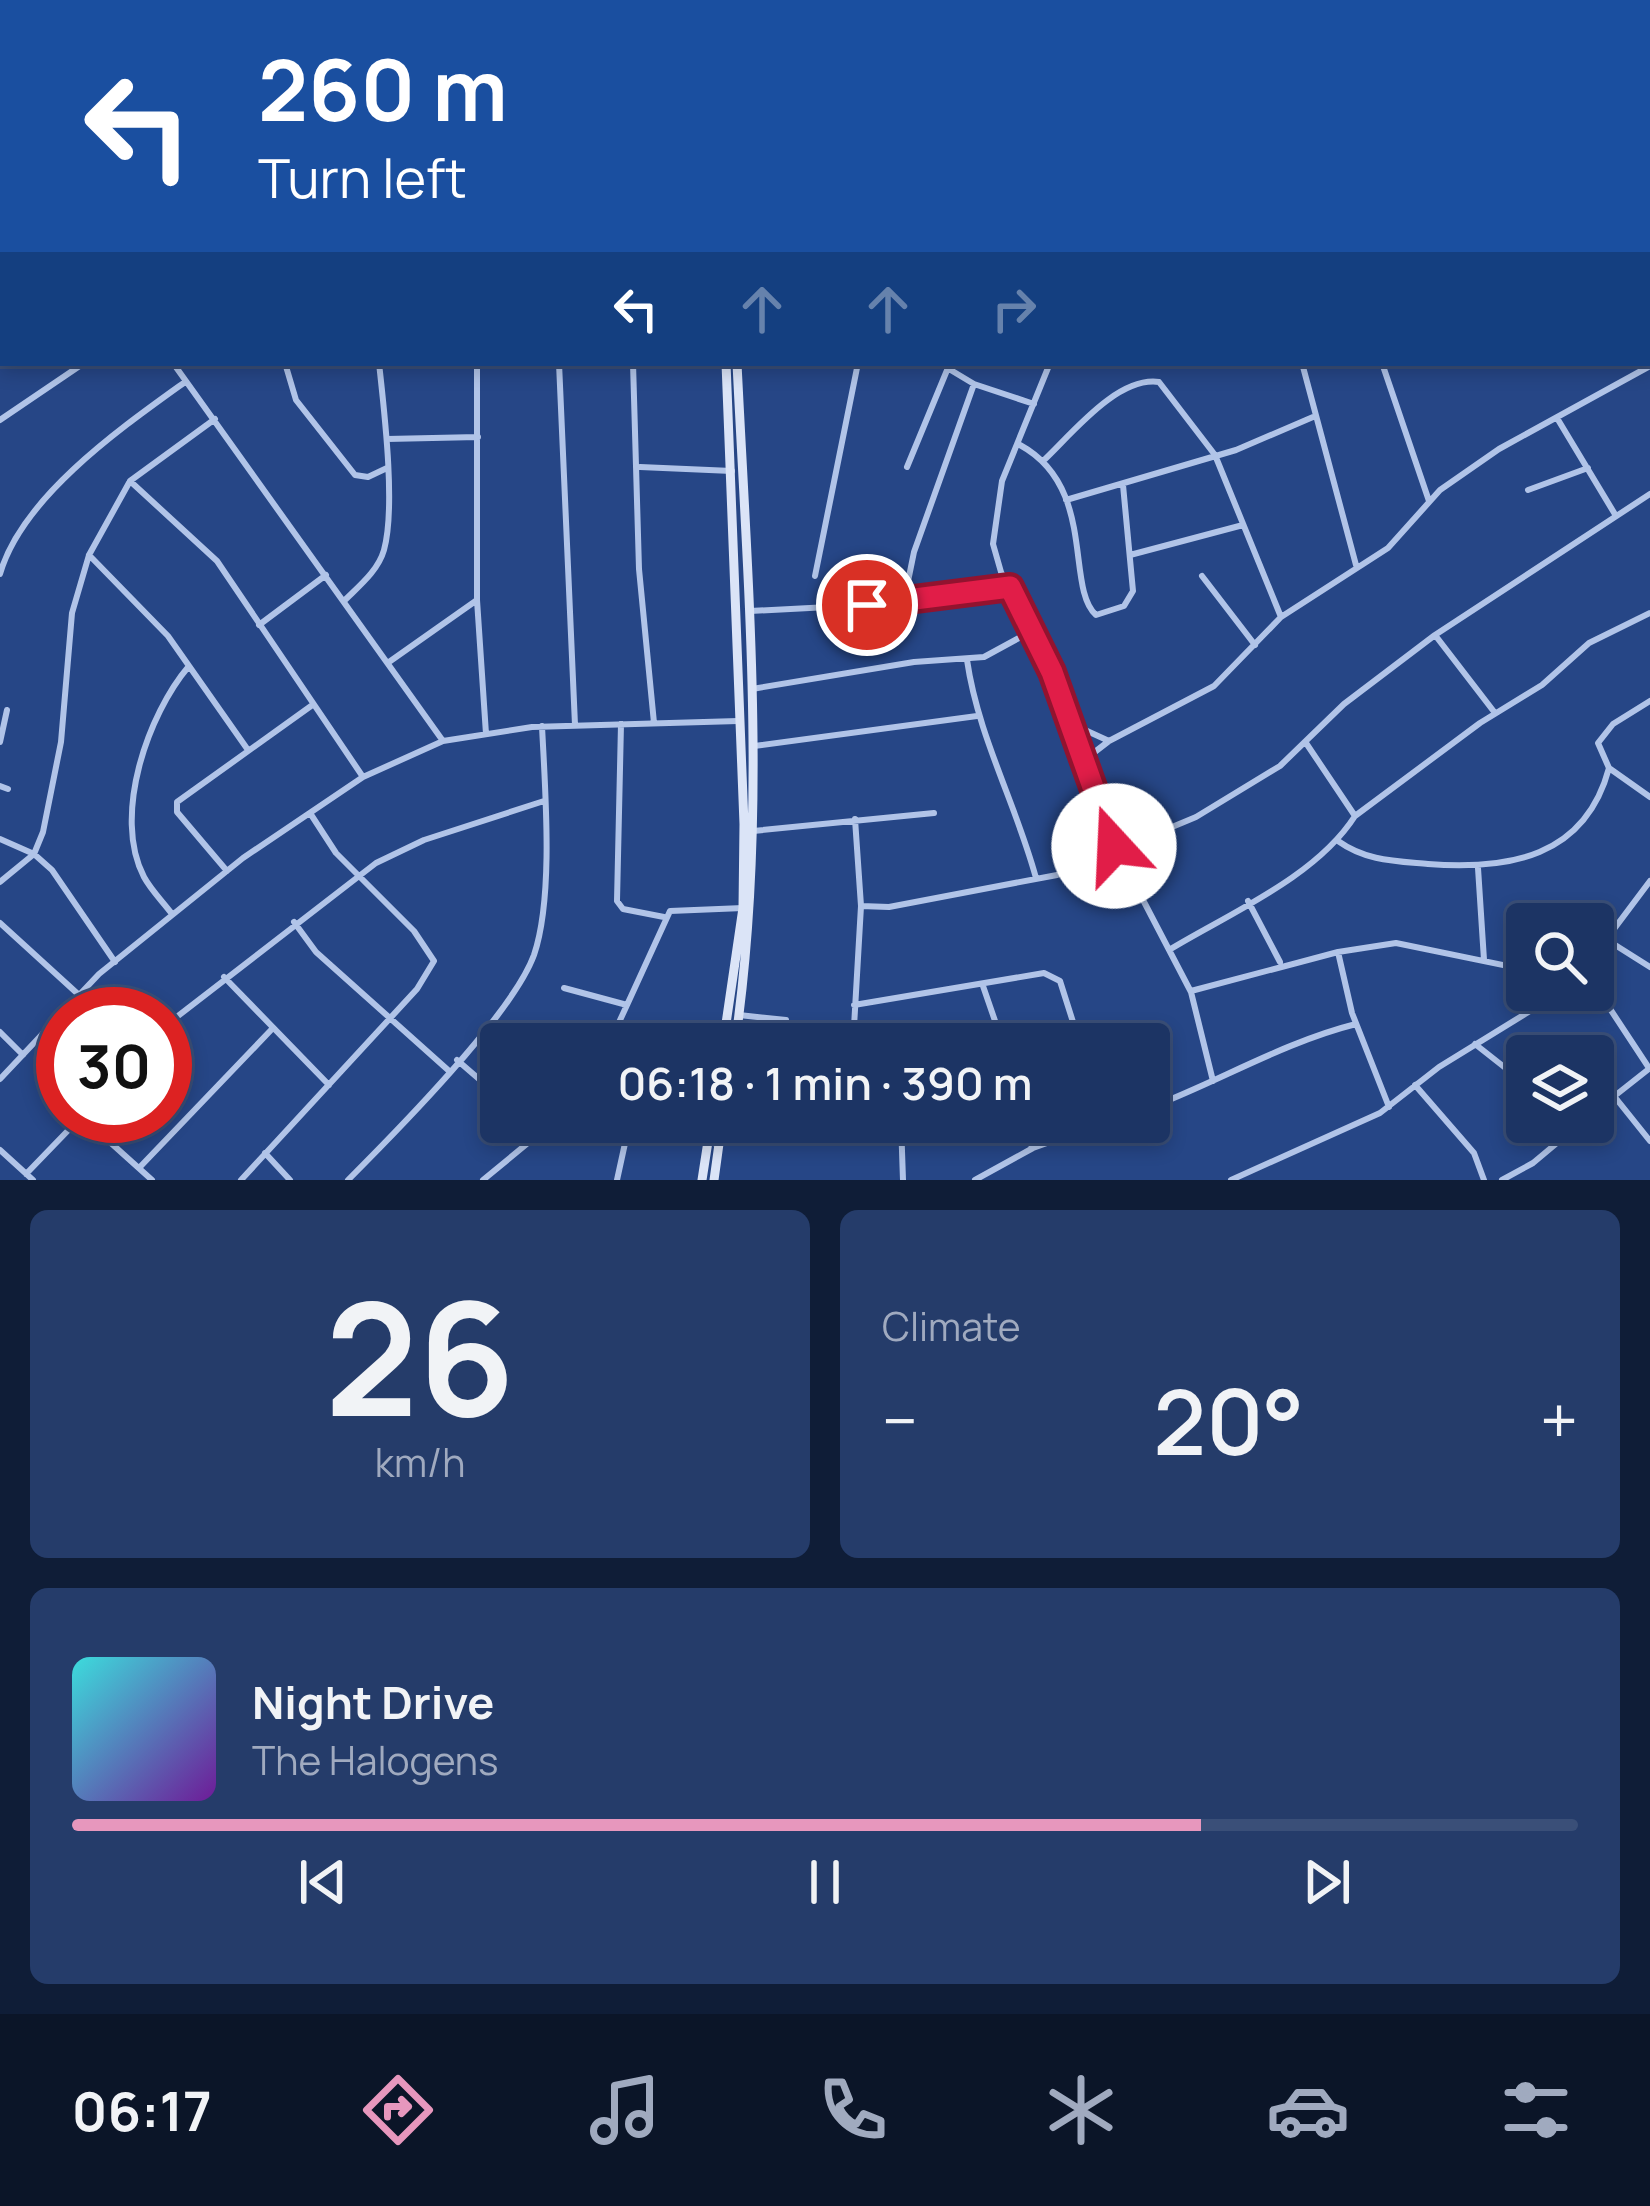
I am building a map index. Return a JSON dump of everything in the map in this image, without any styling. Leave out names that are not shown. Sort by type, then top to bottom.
[{"type":"street","points":[[0,420],[80,366]]},
{"type":"street","points":[[175,366],[443,741]]},
{"type":"street","points":[[286,366],[296,400],[356,475],[368,478],[387,468]]},
{"type":"street","points":[[344,601],[372,572],[386,546],[388,439],[379,366]]},
{"type":"street","points":[[477,366],[477,600],[486,734]]},
{"type":"street","points":[[559,366],[575,726]]},
{"type":"street","points":[[633,366],[640,466],[639,569],[654,723]]},
{"type":"street","points":[[726,366],[749,831],[726,1023]]},
{"type":"street","points":[[737,366],[754,746],[739,1023]]},
{"type":"street","points":[[815,576],[857,366]]},
{"type":"street","points":[[907,466],[950,366],[974,384],[1034,404]]},
{"type":"street","points":[[1049,366],[1002,481],[993,533],[1010,587],[1072,723],[1117,852],[1191,992],[1213,1081]]},
{"type":"street","points":[[1303,366],[1356,565]]},
{"type":"street","points":[[1383,366],[1429,501]]},
{"type":"street","points":[[1083,761],[1109,741],[1214,686],[1281,617],[1388,548],[1429,501],[1499,449],[1650,366]]},
{"type":"street","points":[[1043,461],[1109,401],[1151,380],[1167,390],[1215,455],[1281,617]]},
{"type":"street","points":[[0,574],[16,531],[90,457],[186,381]]},
{"type":"street","points":[[904,601],[914,552],[974,384]]},
{"type":"street","points":[[1066,500],[1123,485],[1182,461],[1215,455],[1313,417]]},
{"type":"street","points":[[0,882],[34,854],[52,798],[73,613],[89,555],[130,481],[215,418]]},
{"type":"street","points":[[1557,418],[1616,516]]},
{"type":"street","points":[[388,439],[478,436]]},
{"type":"street","points":[[1018,444],[1043,461],[1066,500],[1078,530],[1086,603],[1096,615],[1131,599],[1123,485]]},
{"type":"street","points":[[640,466],[732,471]]},
{"type":"street","points":[[1528,490],[1588,468]]},
{"type":"street","points":[[130,481],[218,561],[311,706],[363,777]]},
{"type":"street","points":[[861,906],[889,907],[1036,878],[1117,852],[1250,786],[1306,743],[1344,704],[1435,634],[1650,494]]},
{"type":"street","points":[[1130,555],[1244,524]]},
{"type":"street","points":[[89,555],[141,603],[248,750]]},
{"type":"street","points":[[259,625],[326,575]]},
{"type":"street","points":[[1202,576],[1256,646]]},
{"type":"street","points":[[750,611],[904,601],[1010,587]]},
{"type":"street","points":[[388,663],[477,600]]},
{"type":"street","points":[[1168,950],[1339,841],[1355,816],[1495,712],[1542,685],[1595,640],[1650,613]]},
{"type":"street","points":[[752,689],[914,662],[967,660],[997,652],[1030,632]]},
{"type":"street","points":[[1435,634],[1495,712]]},
{"type":"street","points":[[967,660],[977,716],[1021,822],[1036,878]]},
{"type":"street","points":[[172,914],[142,875],[131,818],[157,725],[173,685],[189,666]]},
{"type":"street","points":[[1650,701],[1600,737],[1609,768],[1650,797]]},
{"type":"street","points":[[227,871],[176,806],[311,706]]},
{"type":"street","points":[[0,742],[7,710]]},
{"type":"street","points":[[754,746],[977,716]]},
{"type":"street","points":[[88,987],[172,914],[310,813],[363,777],[443,741],[542,726],[742,721]]},
{"type":"street","points":[[1072,723],[1109,741]]},
{"type":"street","points":[[622,724],[617,901],[623,909],[664,917]]},
{"type":"street","points":[[348,1180],[514,994],[534,954],[543,912],[542,726]]},
{"type":"street","points":[[1306,743],[1355,816]]},
{"type":"street","points":[[1339,841],[1365,856],[1478,868],[1520,863],[1554,845],[1593,804],[1609,768]]},
{"type":"street","points":[[192,1004],[357,877],[424,840],[544,801]]},
{"type":"street","points":[[241,1180],[430,973],[434,961],[413,931],[357,877],[310,813]]},
{"type":"street","points":[[749,831],[934,813]]},
{"type":"street","points":[[854,1023],[861,906],[855,819]]},
{"type":"street","points":[[0,839],[34,854],[62,883],[115,962]]},
{"type":"street","points":[[1478,868],[1484,962]]},
{"type":"street","points":[[1614,926],[1650,881]]},
{"type":"street","points":[[1248,902],[1281,963]]},
{"type":"street","points":[[619,1023],[664,917],[678,907],[743,908]]},
{"type":"street","points":[[294,922],[306,941],[388,1020],[448,1070]]},
{"type":"street","points":[[0,923],[70,987]]},
{"type":"street","points":[[1191,992],[1281,963],[1396,943],[1506,966]]},
{"type":"street","points":[[1614,944],[1650,967]]},
{"type":"street","points":[[1338,952],[1356,1024],[1389,1107]]},
{"type":"street","points":[[854,1005],[948,987],[1053,975],[1072,1023]]},
{"type":"street","points":[[224,977],[329,1084]]},
{"type":"street","points":[[983,986],[996,1023]]},
{"type":"street","points":[[564,988],[627,1005]]},
{"type":"street","points":[[1231,1180],[1316,1146],[1389,1107],[1529,1011]]},
{"type":"street","points":[[1612,1011],[1650,1068],[1614,1095]]},
{"type":"street","points":[[740,1015],[786,1020]]},
{"type":"street","points":[[1170,1099],[1301,1040],[1356,1024]]},
{"type":"street","points":[[139,1168],[272,1029]]},
{"type":"street","points":[[0,1032],[23,1055]]},
{"type":"street","points":[[0,1079],[36,1041]]},
{"type":"street","points":[[1475,1044],[1506,1068]]},
{"type":"street","points":[[457,1060],[480,1080]]},
{"type":"street","points":[[1415,1085],[1474,1153],[1484,1180]]},
{"type":"street","points":[[1614,1097],[1650,1141]]},
{"type":"street","points":[[0,1150],[29,1177],[59,1143]]},
{"type":"street","points":[[112,1143],[152,1180]]},
{"type":"street","points":[[483,1180],[528,1143]]},
{"type":"street","points":[[617,1180],[625,1143]]},
{"type":"street","points":[[702,1180],[714,1143]]},
{"type":"street","points":[[714,1143],[714,1180]]},
{"type":"street","points":[[902,1143],[903,1180]]},
{"type":"street","points":[[1031,1143],[1032,1148]]},
{"type":"street","points":[[975,1180],[1046,1143]]},
{"type":"street","points":[[1502,1180],[1550,1143]]},
{"type":"street","points":[[265,1153],[290,1180]]},
{"type":"route","points":[[867,605],[1010,587],[1080,741],[1114,846]]}]
